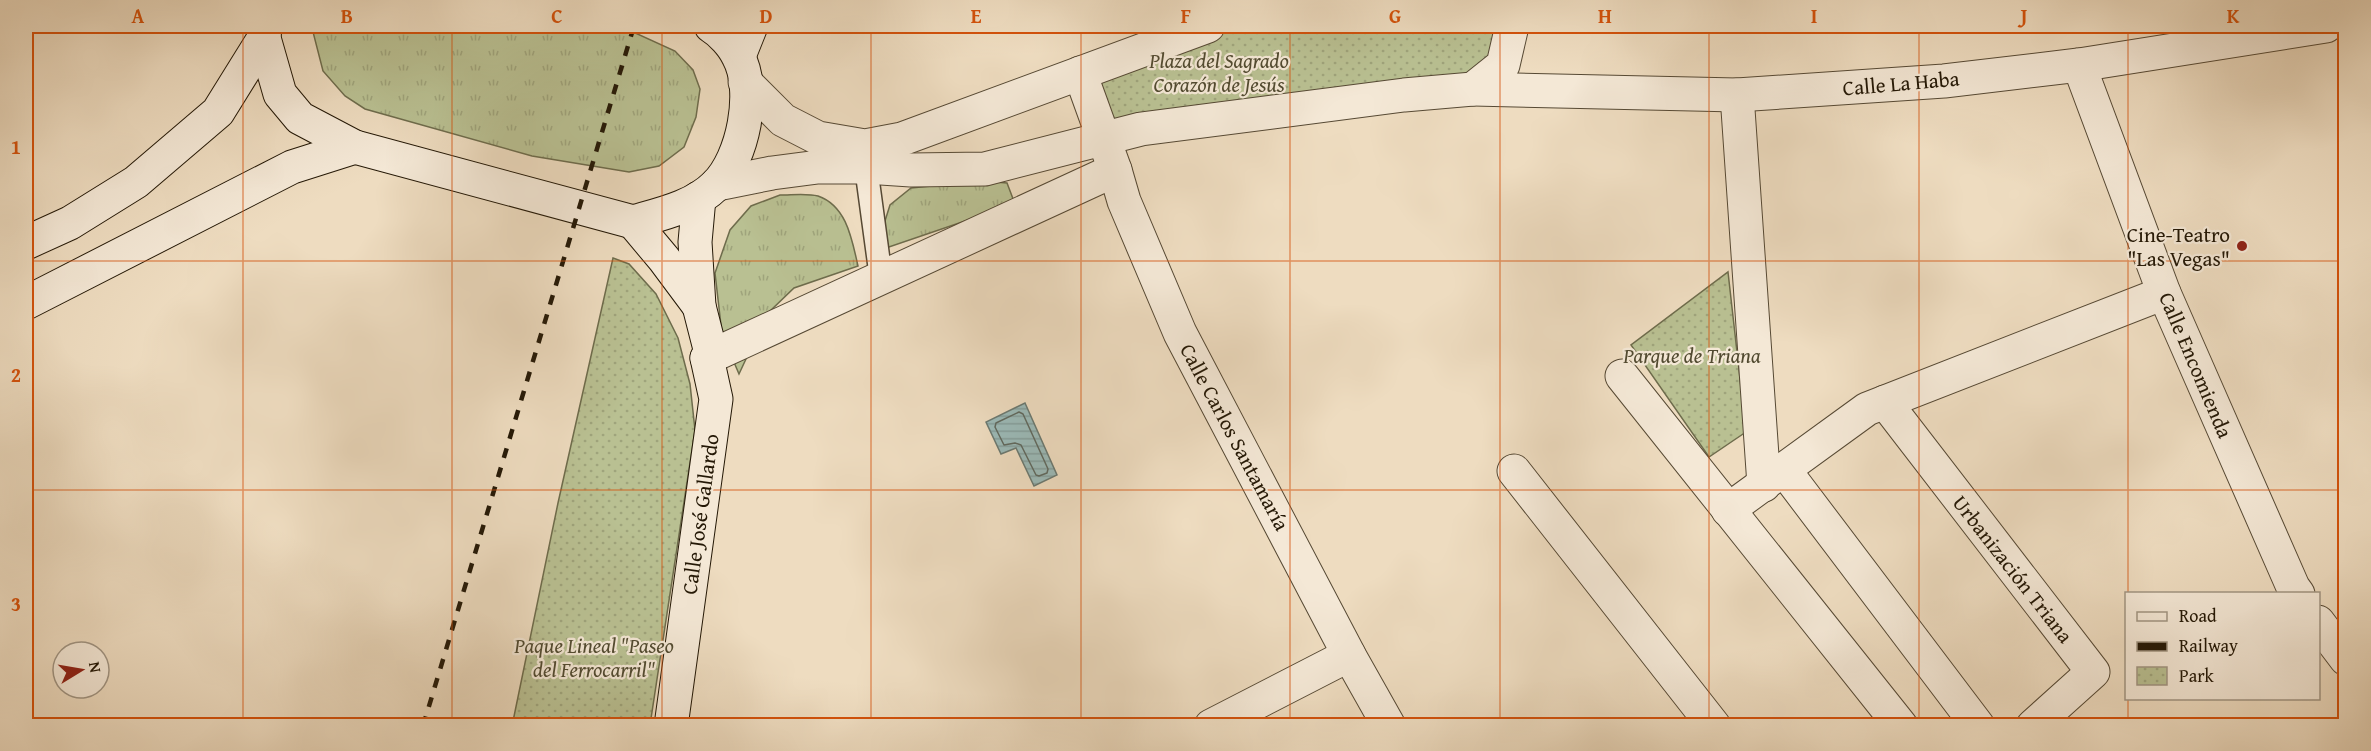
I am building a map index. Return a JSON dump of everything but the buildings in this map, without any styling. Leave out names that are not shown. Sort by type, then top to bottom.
[{"type":"street","points":[[711,26],[717,30],[742,69],[783,120],[818,138],[865,146],[902,139],[1208,26]]},
{"type":"street","points":[[699,306],[695,242],[708,191],[736,154],[747,110],[742,69],[751,26]]},
{"type":"street","points":[[265,32],[280,94],[300,118],[355,147],[633,222],[668,212],[708,191],[772,173],[866,167],[911,170],[985,169],[1141,129],[1404,95],[1473,89],[1503,65],[1512,26]]},
{"type":"street","name":"Calle La Haba","points":[[1473,89],[1737,95],[1944,81],[2079,65],[2326,26]]},
{"type":"street","points":[[26,243],[70,223],[136,182],[219,112],[265,32]]},
{"type":"street","name":"Calle Encomienda","points":[[2079,65],[2164,293],[2297,592]]},
{"type":"street","points":[[1080,73],[1103,139]]},
{"type":"street","points":[[1737,95],[1775,478],[1978,726]]},
{"type":"street","name":"Calle Carlos Santamaría","points":[[1103,139],[1124,201],[1180,333],[1349,655],[1389,726]]},
{"type":"street","points":[[26,303],[292,167],[355,147]]},
{"type":"street","points":[[707,358],[1115,170]]},
{"type":"street","points":[[633,222],[699,306]]},
{"type":"street","points":[[1728,510],[1867,409],[2164,293]]},
{"type":"street","name":"Calle José Gallardo","points":[[671,726],[716,399],[707,358],[711,353],[699,306]]},
{"type":"street","points":[[1622,376],[1901,726]]},
{"type":"street","name":"Urbanización Triana","points":[[1885,402],[2092,672],[2033,726]]},
{"type":"street","points":[[1514,471],[1714,726]]},
{"type":"street","points":[[2320,623],[2346,658]]},
{"type":"street","points":[[1211,726],[1349,655]]},
{"type":"lane","points":[[866,167],[881,278]]},
{"type":"green space","points":[[313,26],[620,26],[675,51],[693,70],[700,89],[696,117],[684,147],[659,166],[629,172],[532,156],[365,109],[345,96],[323,71]]},
{"type":"green space","name":"Plaza del Sagrado Corazón de Jesús","points":[[1208,26],[1512,26],[1473,89],[1103,139],[1080,73]]},
{"type":"green space","points":[[983,181],[1007,183],[1015,204],[886,248],[884,224],[890,205],[911,188]]},
{"type":"green space","points":[[780,195],[818,196],[836,208],[847,225],[858,266],[794,288],[767,314],[739,374],[722,334],[715,273],[730,230],[751,206]]},
{"type":"green space","name":"Paque Lineal \"Paseo del Ferrocarril\"","points":[[613,258],[629,264],[656,294],[678,338],[690,384],[695,430],[650,725],[512,726],[558,503]]},
{"type":"green space","name":"Parque de Triana","points":[[1728,272],[1746,432],[1709,457],[1631,345]]},
{"type":"water","points":[[1025,403],[1057,475],[1034,486],[1016,448],[1001,454],[986,422]]},
{"type":"railway","points":[[423,726],[634,26]]},
{"type":"place","name":"Cine-Teatro \"Las Vegas\"","points":[[2242,246]]}]
